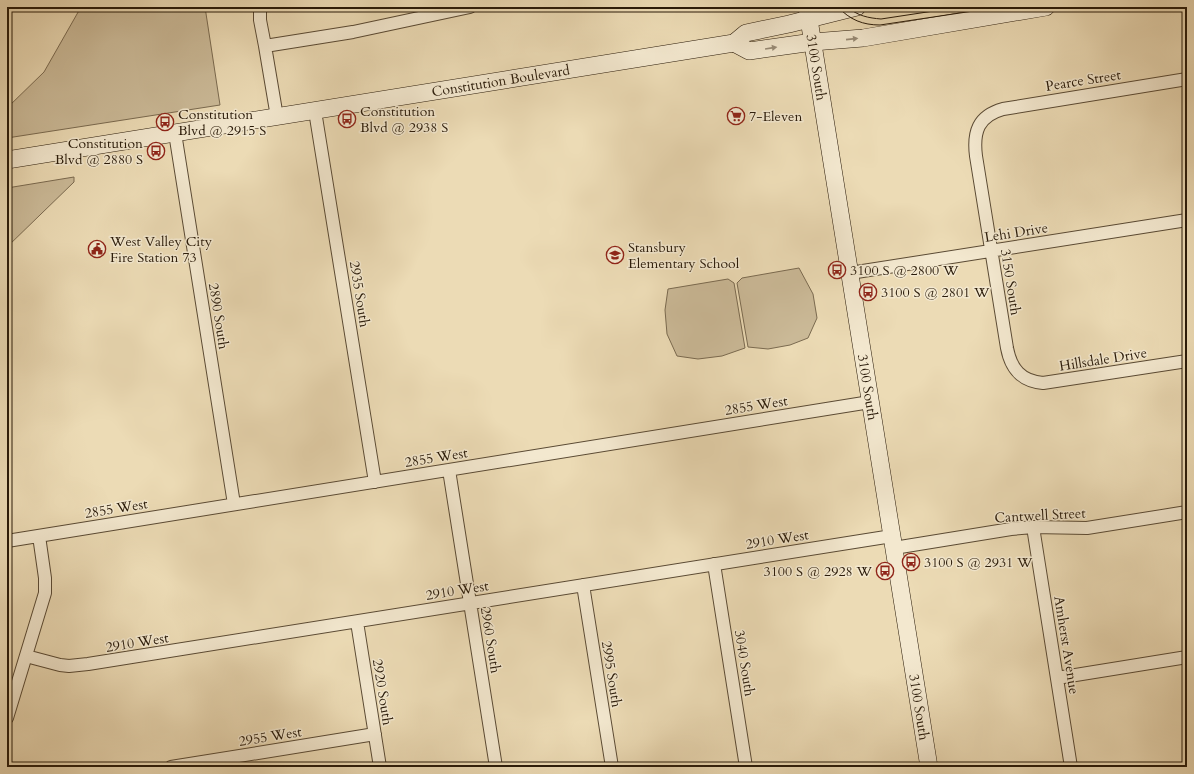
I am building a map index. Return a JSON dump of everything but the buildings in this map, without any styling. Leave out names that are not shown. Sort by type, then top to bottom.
[{"type":"main road","name":"Constitution Boulevard","points":[[7,160],[734,43],[746,33],[808,13],[857,7]]},
{"type":"main road","points":[[734,43],[749,51],[813,42],[863,38],[1046,7]]},
{"type":"main road","name":"3100 South","points":[[808,13],[929,767]]},
{"type":"street","points":[[260,7],[260,20],[276,117]]},
{"type":"street","points":[[265,46],[352,32],[470,7]]},
{"type":"street","name":"Pearce Street","points":[[985,118],[996,111],[1010,107],[1187,79]]},
{"type":"street","name":"2935 South","points":[[315,111],[375,482]]},
{"type":"street","name":"3150 South","points":[[985,118],[976,131],[975,148],[1009,357],[1012,365],[1024,378]]},
{"type":"street","name":"2890 South","points":[[175,133],[234,504]]},
{"type":"street","name":"Lehi Drive","points":[[850,273],[1187,220]]},
{"type":"street","name":"Hillsdale Drive","points":[[1024,378],[1036,382],[1050,383],[1187,361]]},
{"type":"street","name":"2855 West","points":[[7,541],[870,402]]},
{"type":"street","name":"2960 South","points":[[449,470],[496,767]]},
{"type":"street","name":"Cantwell Street","points":[[893,542],[1033,527],[1086,528],[1187,512]]},
{"type":"street","name":"Amherst Avenue","points":[[1033,527],[1071,767]]},
{"type":"street","points":[[7,718],[46,586],[39,536]]},
{"type":"street","name":"2910 West","points":[[26,656],[60,665],[79,666],[714,564],[893,542]]},
{"type":"street","name":"3040 South","points":[[714,564],[746,767]]},
{"type":"street","name":"2995 South","points":[[583,586],[612,767]]},
{"type":"street","name":"2920 South","points":[[357,622],[380,767]]},
{"type":"street","points":[[1057,678],[1187,657]]},
{"type":"street","name":"2955 West","points":[[171,767],[375,734]]},
{"type":"shaded area","points":[[81,7],[205,7],[220,105],[7,138],[7,108],[44,72]]},
{"type":"shaded area","points":[[74,177],[74,182],[7,247],[7,188]]},
{"type":"shaded area","points":[[799,268],[813,294],[817,318],[808,338],[790,345],[768,349],[748,347],[737,283],[742,278]]},
{"type":"shaded area","points":[[728,279],[734,283],[745,348],[722,356],[698,359],[677,356],[667,334],[665,310],[668,289]]},
{"type":"tram line","points":[[838,7],[857,21],[880,25],[1000,7]]},
{"type":"tram line","points":[[848,7],[855,13],[863,16],[881,19],[960,7]]},
{"type":"place","name":"7-Eleven","points":[[736,116]]},
{"type":"place","name":"Constitution Blvd @ 2938 S","points":[[347,119]]},
{"type":"place","name":"Constitution Blvd @ 2915 S","points":[[165,122]]},
{"type":"place","name":"Constitution Blvd @ 2880 S","points":[[156,151]]},
{"type":"place","name":"West Valley City Fire Station 73","points":[[97,249]]},
{"type":"place","name":"Stansbury Elementary School","points":[[615,255]]},
{"type":"place","name":"3100 S @ 2800 W","points":[[837,270]]},
{"type":"place","name":"3100 S @ 2801 W","points":[[868,292]]},
{"type":"place","name":"3100 S @ 2931 W","points":[[911,562]]},
{"type":"place","name":"3100 S @ 2928 W","points":[[885,571]]}]
